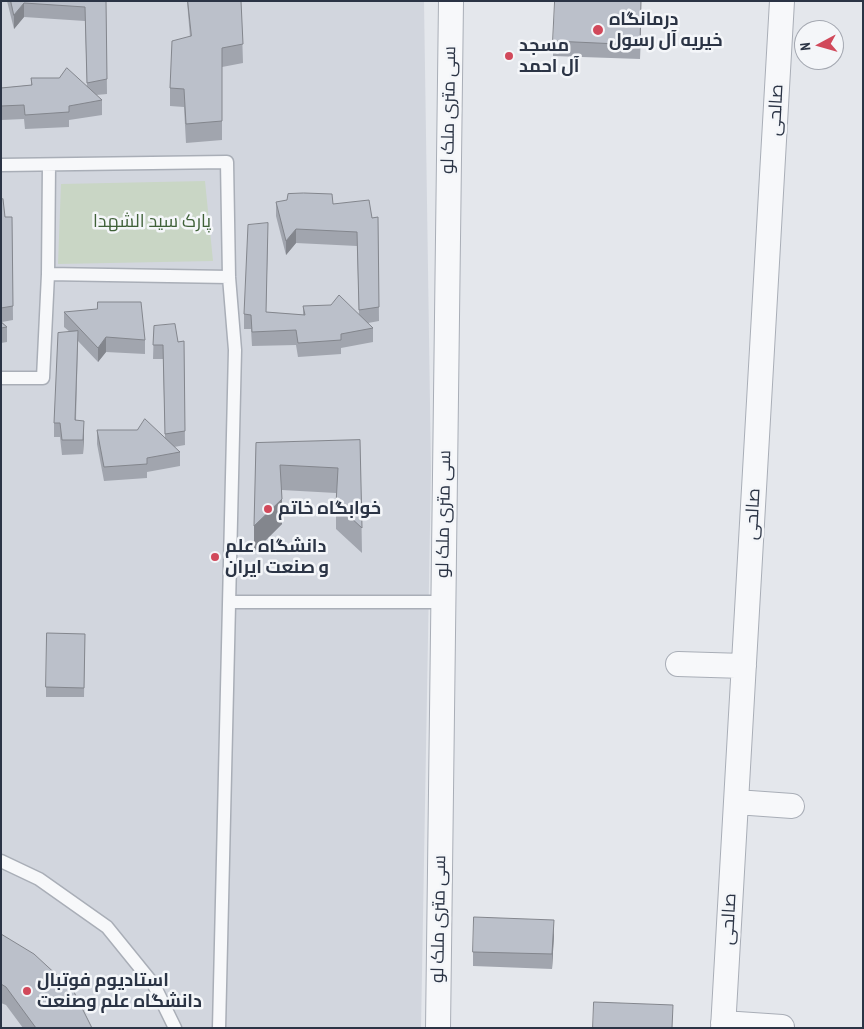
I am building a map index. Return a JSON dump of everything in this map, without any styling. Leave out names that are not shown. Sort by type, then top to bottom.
[{"type":"street","name":"سی متری ملک لو","points":[[438,1028],[451,1]]},
{"type":"street","name":"صالحی","points":[[723,1025],[782,1]]},
{"type":"street","points":[[678,664],[744,666]]},
{"type":"street","points":[[736,802],[792,806]]},
{"type":"street","points":[[723,1025],[782,1027]]},
{"type":"lane","points":[[1,164],[227,162],[229,277],[235,350],[219,1028]]},
{"type":"lane","points":[[1,378],[43,378],[48,274],[49,165]]},
{"type":"lane","points":[[48,274],[229,277]]},
{"type":"lane","points":[[230,602],[443,602]]},
{"type":"lane","points":[[1,861],[40,880],[107,927],[154,986],[175,1028]]},
{"type":"shaded area","name":"دانشگاه علم و صنعت ایران","points":[[1,1],[424,1],[431,471],[421,1028],[1,1028]]},
{"type":"green space","name":"پارک سید الشهدا","points":[[205,181],[213,261],[58,264],[61,184]]},
{"type":"building","points":[[11,1],[106,1],[107,79],[87,83],[85,7],[24,3],[14,15]]},
{"type":"building","points":[[188,1],[241,1],[243,44],[222,48],[222,121],[186,124],[184,89],[170,88],[172,41],[191,36]]},
{"type":"building","name":"درمانگاه خیریه آل رسول","points":[[555,1],[641,1],[640,45],[553,41]]},
{"type":"building","points":[[67,68],[102,100],[69,106],[69,112],[25,115],[24,105],[1,106],[1,88],[32,85],[31,78],[59,78]]},
{"type":"building","points":[[288,194],[332,194],[333,204],[369,200],[372,218],[378,217],[379,307],[359,310],[357,232],[296,229],[286,241],[276,202],[287,200]]},
{"type":"building","points":[[3,199],[5,217],[12,217],[13,306],[1,308],[1,200]]},
{"type":"building","points":[[268,223],[266,312],[305,315],[303,306],[331,305],[339,295],[373,328],[341,334],[341,340],[298,343],[296,330],[252,332],[251,315],[244,314],[248,225]]},
{"type":"building","points":[[98,302],[141,302],[145,340],[106,337],[98,348],[64,312],[97,309]]},
{"type":"building","points":[[1,322],[7,327],[1,328]]},
{"type":"building","points":[[175,324],[178,342],[184,341],[185,431],[165,434],[163,345],[153,345],[154,326]]},
{"type":"building","points":[[78,331],[75,420],[84,421],[83,440],[62,440],[60,423],[54,423],[58,333]]},
{"type":"building","points":[[145,419],[180,452],[147,458],[147,464],[104,467],[97,430],[137,430]]},
{"type":"building","points":[[360,440],[362,528],[336,504],[338,468],[280,465],[282,499],[254,526],[256,443]]},
{"type":"building","points":[[47,633],[85,634],[84,688],[46,687]]},
{"type":"building","points":[[474,917],[554,920],[552,954],[473,952]]},
{"type":"building","name":"استادیوم فوتبال دانشگاه علم وصنعت","points":[[1,934],[34,954],[73,990],[92,1028],[36,1028],[6,987],[1,984]]},
{"type":"building","points":[[594,1002],[673,1005],[672,1028],[593,1028]]},
{"type":"place","name":"درمانگاه خیریه آل رسول","points":[[598,30]]},
{"type":"place","name":"مسجد آل احمد","points":[[509,56]]},
{"type":"place","name":"خوابگاه خاتم","points":[[268,509]]},
{"type":"place","name":"دانشگاه علم و صنعت ایران","points":[[215,557]]},
{"type":"place","name":"استادیوم فوتبال دانشگاه علم وصنعت","points":[[27,991]]}]
